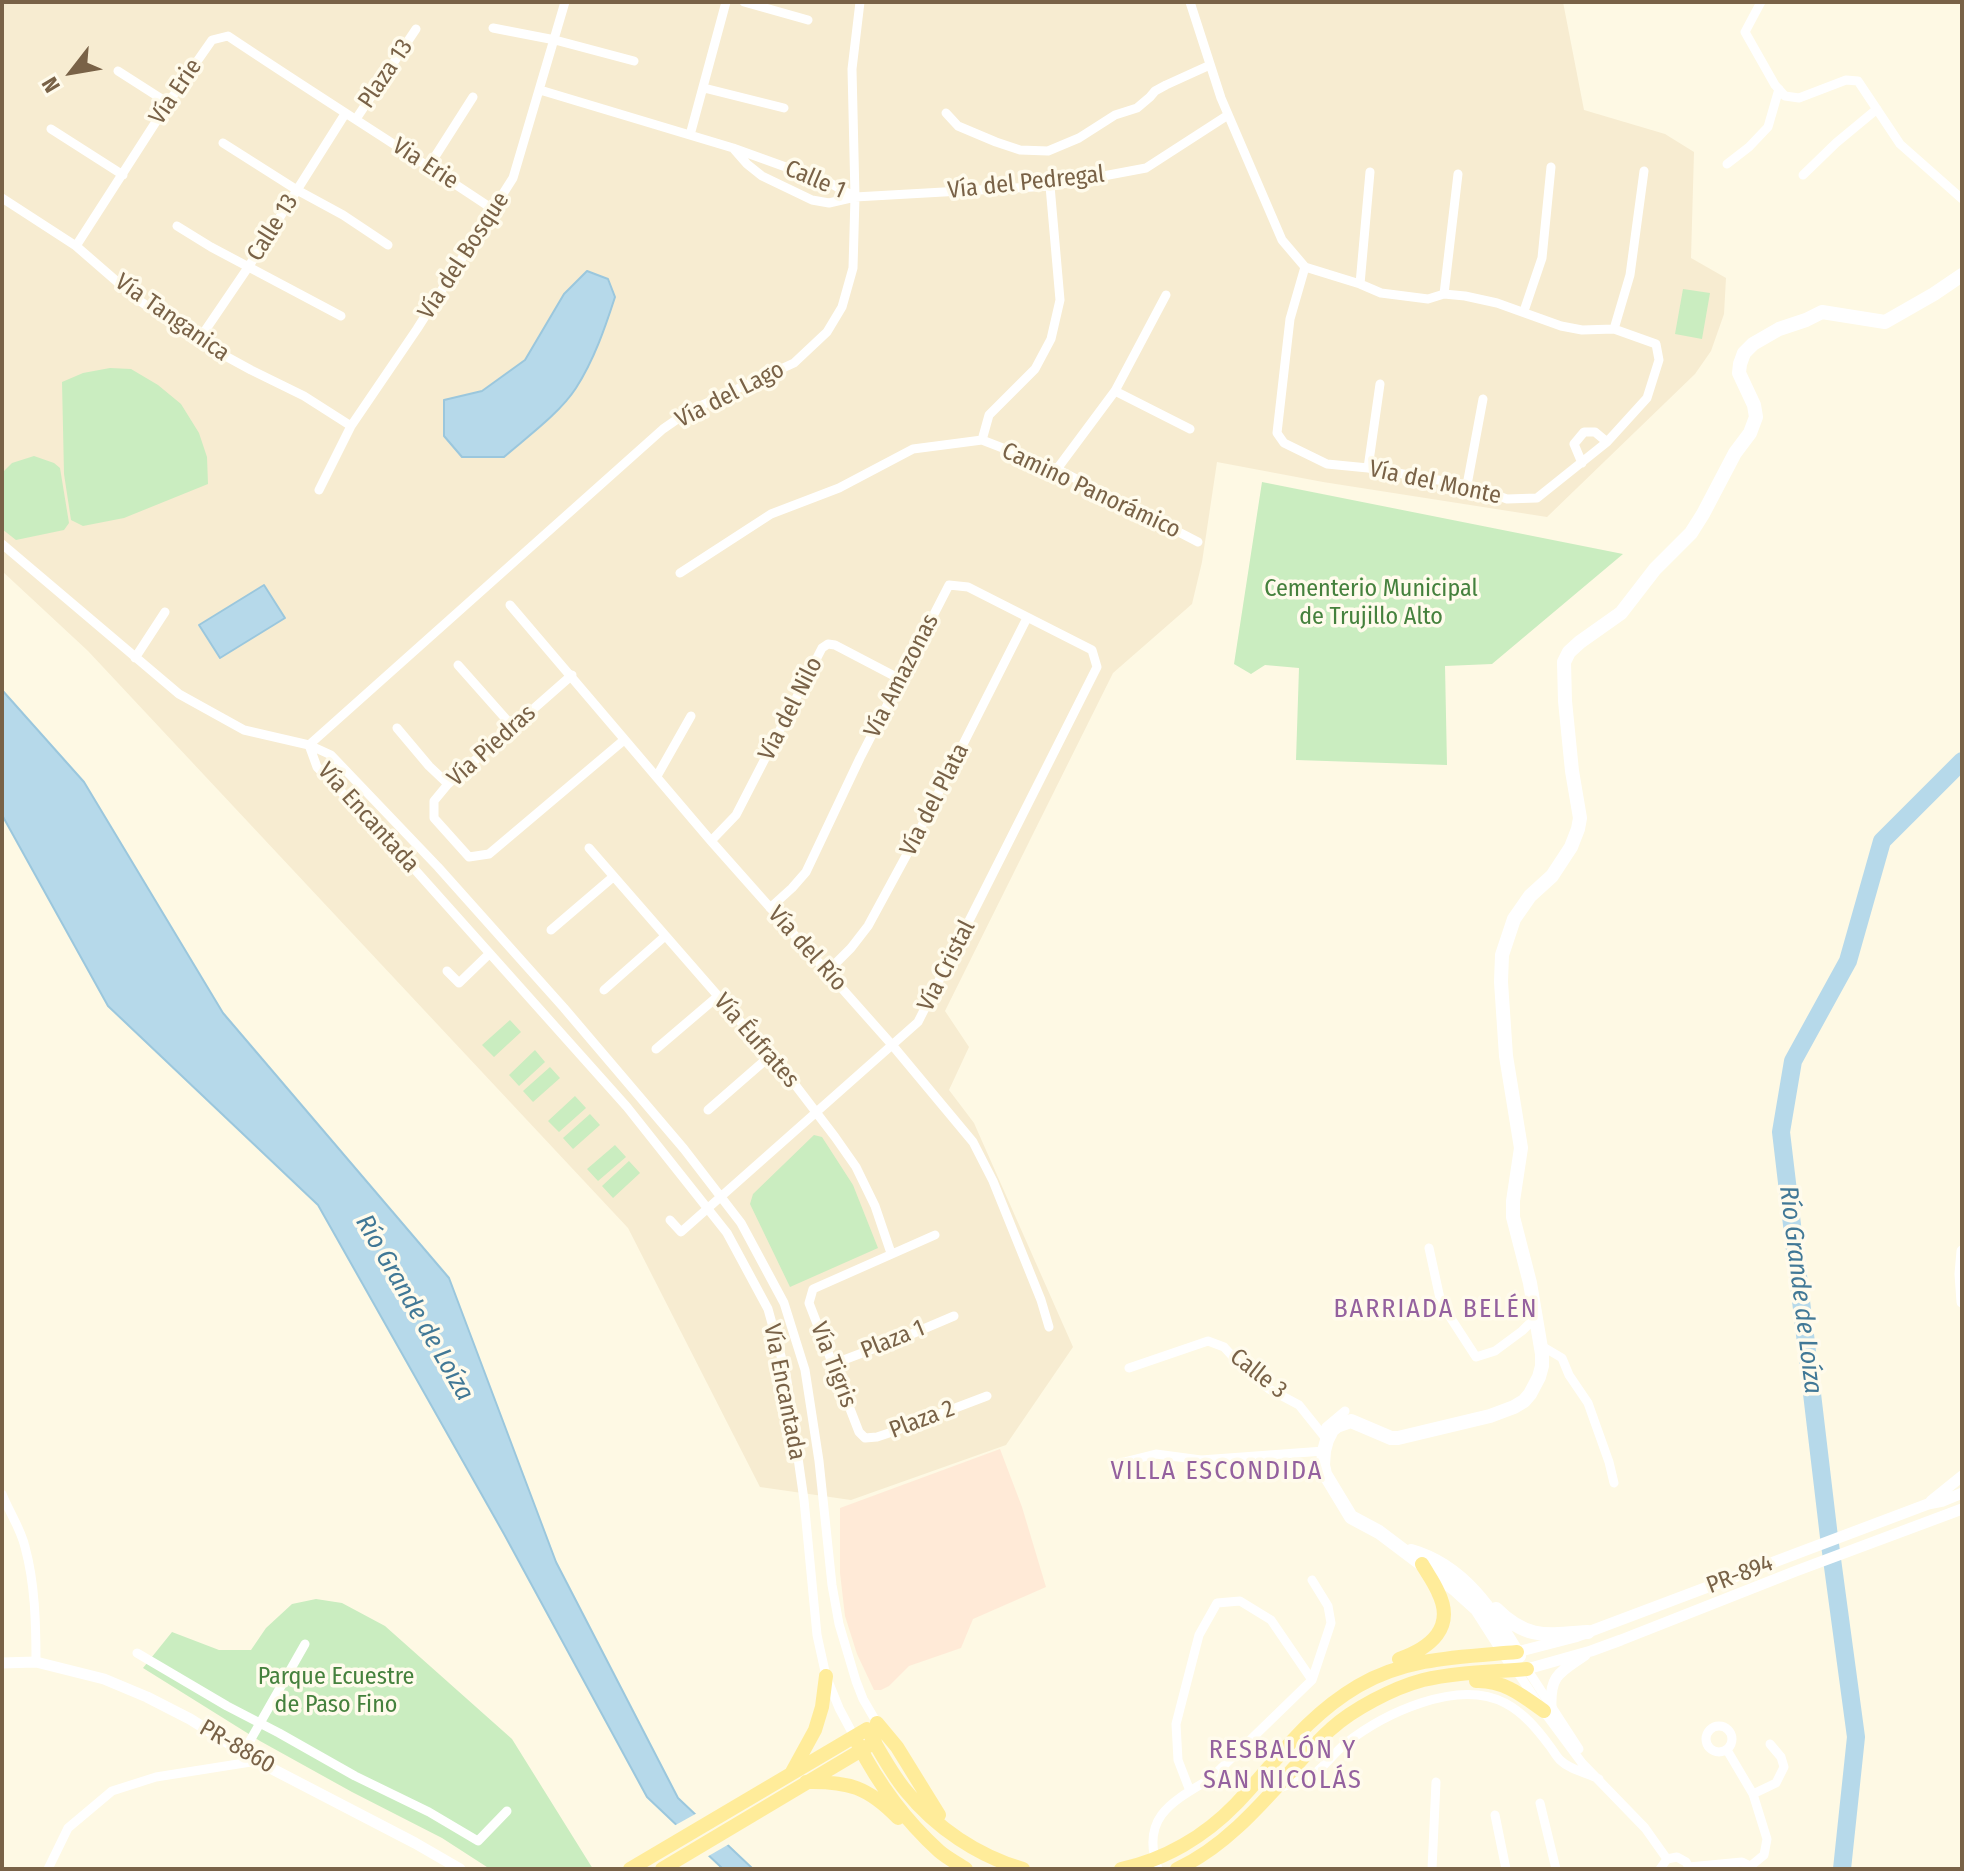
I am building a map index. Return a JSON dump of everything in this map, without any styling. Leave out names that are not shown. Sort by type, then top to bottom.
[{"type":"main road","points":[[1512,1653],[1477,1609],[1379,1532],[1351,1517],[1325,1474],[1324,1441],[1337,1426],[1351,1421],[1398,1438],[1490,1416],[1524,1401],[1539,1377],[1542,1366],[1535,1313],[1513,1217],[1521,1148],[1506,1056],[1501,982],[1502,955],[1514,919],[1530,896],[1552,876],[1571,847],[1578,829],[1580,818],[1569,743],[1564,662],[1580,642],[1621,613],[1655,569],[1691,533],[1703,514],[1735,453],[1750,433],[1756,417],[1754,405],[1739,373],[1744,353],[1753,344],[1779,329],[1822,312],[1885,322],[1962,275]]},
{"type":"main road","points":[[1399,1547],[1426,1555],[1461,1578],[1487,1604],[1527,1632],[1588,1632]]},
{"type":"main road","points":[[1360,1685],[1368,1674],[1427,1647],[1437,1635],[1444,1613],[1442,1602],[1422,1564]]},
{"type":"main road","points":[[1177,1869],[1229,1835],[1331,1729],[1349,1715],[1419,1681],[1522,1669],[1487,1604]]},
{"type":"main road","points":[[1121,1869],[1157,1864],[1196,1837],[1236,1804],[1322,1710],[1360,1685],[1394,1669],[1421,1662],[1467,1655],[1512,1653]]},
{"type":"main road","points":[[788,1775],[815,1730],[826,1676]]},
{"type":"main road","points":[[1445,1677],[1455,1682],[1497,1683],[1547,1709]]},
{"type":"main road","points":[[662,1869],[800,1786],[873,1731],[897,1747],[952,1834],[991,1857],[1023,1869]]},
{"type":"main road","points":[[630,1869],[788,1775],[857,1743]]},
{"type":"main road","points":[[857,1743],[893,1800],[941,1853]]},
{"type":"main road","points":[[800,1786],[835,1782],[866,1792],[888,1807],[918,1837],[966,1869]]},
{"type":"main road","points":[[1190,1869],[1199,1856]]},
{"type":"street","name":"Vía del Bosque","points":[[319,490],[351,426],[513,178],[565,2]]},
{"type":"street","points":[[690,135],[726,2]]},
{"type":"street","points":[[744,2],[808,20]]},
{"type":"street","name":"Vía del Lago","points":[[309,745],[663,429],[689,411],[794,363],[827,332],[842,307],[853,268],[852,69],[860,2]]},
{"type":"street","points":[[1190,2],[1228,115],[1282,240],[1305,267]]},
{"type":"street","points":[[1761,2],[1745,32],[1785,96],[1799,98],[1846,80],[1858,81],[1900,144],[1962,199]]},
{"type":"street","points":[[493,28],[555,40],[634,61]]},
{"type":"street","name":"Plaza 13","points":[[356,119],[416,29]]},
{"type":"street","name":"Vía Erie","points":[[76,246],[212,40],[228,36],[356,119]]},
{"type":"street","points":[[946,113],[958,126],[996,142],[1020,150],[1048,151],[1079,138],[1115,115],[1137,108],[1155,91],[1210,65]]},
{"type":"street","points":[[118,71],[168,103]]},
{"type":"street","points":[[704,88],[784,108]]},
{"type":"street","points":[[1727,164],[1768,127],[1779,89]]},
{"type":"street","name":"Calle 1","points":[[540,90],[733,148],[830,183],[855,197]]},
{"type":"street","points":[[429,166],[473,97]]},
{"type":"street","points":[[1803,175],[1877,109]]},
{"type":"street","name":"Calle 13","points":[[198,341],[345,114]]},
{"type":"street","name":"Vía del Pedregal","points":[[855,197],[1050,186],[1146,168],[1228,115]]},
{"type":"street","name":"Via Erie","points":[[356,119],[494,210]]},
{"type":"street","points":[[51,129],[123,175]]},
{"type":"street","points":[[223,143],[388,245]]},
{"type":"street","name":"Calle 1","points":[[733,148],[762,176],[812,200],[829,203],[855,197]]},
{"type":"street","points":[[1524,311],[1542,258],[1551,167]]},
{"type":"street","points":[[1614,329],[1630,275],[1644,171]]},
{"type":"street","points":[[1360,284],[1370,172]]},
{"type":"street","points":[[1444,294],[1458,174]]},
{"type":"street","points":[[982,440],[989,415],[1035,369],[1051,339],[1060,300],[1050,186]]},
{"type":"street","name":"Vía Tanganica","points":[[2,198],[76,246],[137,299],[198,341],[304,396],[351,426]]},
{"type":"street","points":[[177,226],[341,316]]},
{"type":"street","name":"Vía del Monte","points":[[1305,267],[1360,284],[1381,293],[1428,299],[1444,294],[1497,303],[1571,328],[1614,329],[1656,344],[1659,360],[1647,398],[1607,442],[1537,498],[1507,499],[1467,485],[1327,464],[1284,443],[1277,433],[1290,319],[1305,267]]},
{"type":"street","points":[[1057,469],[1115,391],[1166,295]]},
{"type":"street","points":[[1368,468],[1380,384]]},
{"type":"street","points":[[1115,391],[1190,429]]},
{"type":"street","points":[[1467,485],[1483,399]]},
{"type":"street","points":[[1582,463],[1574,444],[1584,432],[1595,432],[1607,442]]},
{"type":"street","name":"Camino Panorámico","points":[[680,573],[771,514],[839,488],[913,449],[982,440],[1057,469],[1198,542]]},
{"type":"street","points":[[2,544],[179,694],[244,730],[309,745]]},
{"type":"street","name":"Vía Amazonas","points":[[770,908],[806,872],[949,585],[968,587],[1092,650],[1095,659]]},
{"type":"street","name":"Vía del Río","points":[[510,605],[973,1142],[993,1181],[1049,1327]]},
{"type":"street","points":[[135,658],[165,612]]},
{"type":"street","name":"Vía del Plata","points":[[828,971],[868,926],[1027,618]]},
{"type":"street","name":"Vía del Nilo","points":[[711,841],[736,815],[822,648],[828,644],[835,645],[900,679]]},
{"type":"street","name":"Vía Cristal","points":[[670,1220],[681,1232],[918,1022],[1097,667],[1095,659]]},
{"type":"street","points":[[458,665],[513,727]]},
{"type":"street","name":"Vía Piedras","points":[[572,675],[448,784],[434,801],[434,818],[469,857],[489,854],[624,740]]},
{"type":"street","points":[[657,776],[691,716]]},
{"type":"street","points":[[397,728],[448,784]]},
{"type":"street","name":"Vía Encantada","points":[[309,745],[317,767],[392,844],[627,1107],[727,1233],[768,1309],[786,1374],[804,1500],[817,1635],[826,1676],[857,1743]]},
{"type":"street","name":"Vía Encantada","points":[[309,745],[331,755],[438,867],[564,1008],[684,1149],[741,1223],[784,1303],[805,1370],[839,1624],[873,1731]]},
{"type":"street","name":"Vía Éufrates","points":[[589,848],[816,1111],[856,1167],[875,1206],[891,1253]]},
{"type":"street","points":[[551,930],[613,877]]},
{"type":"street","points":[[604,990],[664,937]]},
{"type":"street","points":[[447,971],[459,983],[489,954]]},
{"type":"street","points":[[656,1049],[717,997]]},
{"type":"street","points":[[708,1110],[770,1056]]},
{"type":"street","name":"Vía Tigris","points":[[859,1432],[809,1303],[813,1289],[935,1235]]},
{"type":"street","points":[[1429,1248],[1441,1303],[1476,1357],[1495,1351],[1522,1331],[1535,1313]]},
{"type":"street","points":[[1962,1251],[1962,1302]]},
{"type":"street","name":"Plaza 1","points":[[833,1364],[954,1316]]},
{"type":"street","name":"Calle 3","points":[[1129,1368],[1208,1341],[1224,1347],[1245,1370],[1269,1389],[1299,1405],[1324,1441]]},
{"type":"street","points":[[1540,1345],[1562,1358],[1569,1375],[1588,1403],[1614,1483]]},
{"type":"street","name":"Plaza 2","points":[[859,1432],[865,1438],[877,1437],[987,1396]]},
{"type":"street","points":[[1120,1463],[1156,1454],[1201,1460],[1324,1441],[1345,1411]]},
{"type":"street","points":[[1928,1504],[1962,1476]]},
{"type":"street","name":"PR-894","points":[[1512,1653],[1560,1643],[1962,1493]]},
{"type":"street","points":[[2,1494],[25,1545],[33,1592],[36,1662]]},
{"type":"street","name":"PR-894","points":[[1522,1669],[1591,1651],[1962,1509]]},
{"type":"street","points":[[1157,1864],[1153,1830],[1157,1819],[1190,1791],[1210,1779],[1312,1680],[1331,1623],[1328,1606],[1312,1580]]},
{"type":"street","points":[[1190,1791],[1178,1760],[1176,1724],[1199,1635],[1217,1603],[1240,1601],[1271,1620],[1312,1680]]},
{"type":"street","points":[[243,1753],[305,1644]]},
{"type":"street","points":[[1547,1709],[1556,1675],[1591,1651]]},
{"type":"street","points":[[137,1653],[260,1724],[478,1841],[507,1811]]},
{"type":"street","name":"PR-8860","points":[[2,1663],[36,1662],[104,1679],[147,1697],[190,1719],[257,1761],[460,1869]]},
{"type":"street","points":[[1522,1669],[1582,1763],[1645,1828],[1667,1859]]},
{"type":"street","points":[[1273,1791],[1314,1774],[1344,1746],[1389,1716],[1429,1701],[1471,1695],[1486,1696],[1517,1711],[1528,1719],[1561,1761],[1599,1779]]},
{"type":"street","points":[[1753,1794],[1776,1783],[1784,1767],[1781,1757],[1770,1744]]},
{"type":"street","points":[[1660,1869],[1663,1862],[1672,1857],[1682,1859],[1689,1868],[1742,1862],[1748,1867],[1764,1855],[1767,1839],[1753,1794],[1727,1750]]},
{"type":"street","points":[[48,1869],[68,1828],[112,1791],[156,1777],[257,1761]]},
{"type":"street","points":[[1432,1869],[1436,1782]]},
{"type":"street","points":[[1540,1803],[1556,1869]]},
{"type":"street","points":[[1496,1820],[1506,1869]]},
{"type":"shaded area","points":[[2,2],[1563,2],[1584,110],[1665,134],[1694,152],[1691,258],[1726,278],[1724,314],[1711,351],[1695,374],[1547,517],[1217,462],[1202,562],[1192,604],[1113,673],[945,1011],[969,1047],[949,1090],[974,1123],[1073,1347],[1006,1445],[851,1500],[760,1487],[628,1228],[88,651],[2,571]]},
{"type":"shaded area","points":[[1000,1449],[1022,1507],[1046,1587],[973,1619],[961,1648],[909,1666],[889,1686],[874,1690],[857,1654],[845,1616],[840,1573],[840,1508]]},
{"type":"green space","points":[[1683,289],[1710,293],[1702,339],[1675,334]]},
{"type":"green space","points":[[110,368],[131,369],[181,404],[199,433],[207,457],[208,484],[124,518],[83,526],[71,520],[64,474],[62,382],[83,373]]},
{"type":"green space","points":[[34,456],[60,468],[69,523],[64,530],[16,540],[2,529],[2,473],[12,463]]},
{"type":"green space","name":"Cementerio Municipal de Trujillo Alto","points":[[1262,482],[1623,554],[1492,664],[1445,666],[1447,765],[1296,760],[1299,668],[1265,665],[1251,674],[1234,664]]},
{"type":"green space","points":[[510,1020],[521,1032],[494,1057],[482,1045]]},
{"type":"green space","points":[[535,1050],[545,1062],[519,1086],[509,1075]]},
{"type":"green space","points":[[550,1067],[560,1078],[533,1102],[523,1091]]},
{"type":"green space","points":[[575,1096],[586,1108],[559,1132],[548,1121]]},
{"type":"green space","points":[[590,1114],[600,1125],[573,1149],[563,1138]]},
{"type":"green space","points":[[814,1135],[822,1137],[853,1185],[878,1248],[790,1287],[750,1204],[753,1194]]},
{"type":"green space","points":[[615,1145],[626,1157],[598,1181],[587,1169]]},
{"type":"green space","points":[[629,1161],[640,1173],[613,1198],[602,1186]]},
{"type":"green space","name":"Parque Ecuestre de Paso Fino","points":[[316,1599],[342,1603],[385,1626],[512,1739],[593,1869],[490,1869],[442,1838],[260,1741],[143,1668],[172,1632],[219,1650],[251,1650],[266,1628],[292,1604]]},
{"type":"water","points":[[587,271],[608,279],[615,297],[594,355],[576,388],[552,416],[504,457],[462,457],[444,436],[444,400],[482,391],[525,360],[564,294]]},
{"type":"water","points":[[264,585],[285,618],[220,658],[199,625]]},
{"type":"water","points":[[2,690],[84,782],[223,1013],[449,1278],[556,1562],[678,1798],[753,1869],[723,1869],[647,1797],[504,1534],[318,1205],[108,1006],[2,815]]},
{"type":"pier","points":[[699,1812],[731,1843],[705,1858],[672,1827]]},
{"type":"waterway","name":"Río Grande de Loíza","points":[[1842,1869],[1856,1737],[1781,1132],[1793,1061],[1848,961],[1882,841],[1962,761]]},
{"type":"district","name":"BARRIADA BELÉN","points":[[1436,1310]]},
{"type":"district","name":"VILLA ESCONDIDA","points":[[1217,1472]]},
{"type":"district","name":"RESBALÓN Y SAN NICOLÁS","points":[[1283,1766]]}]
